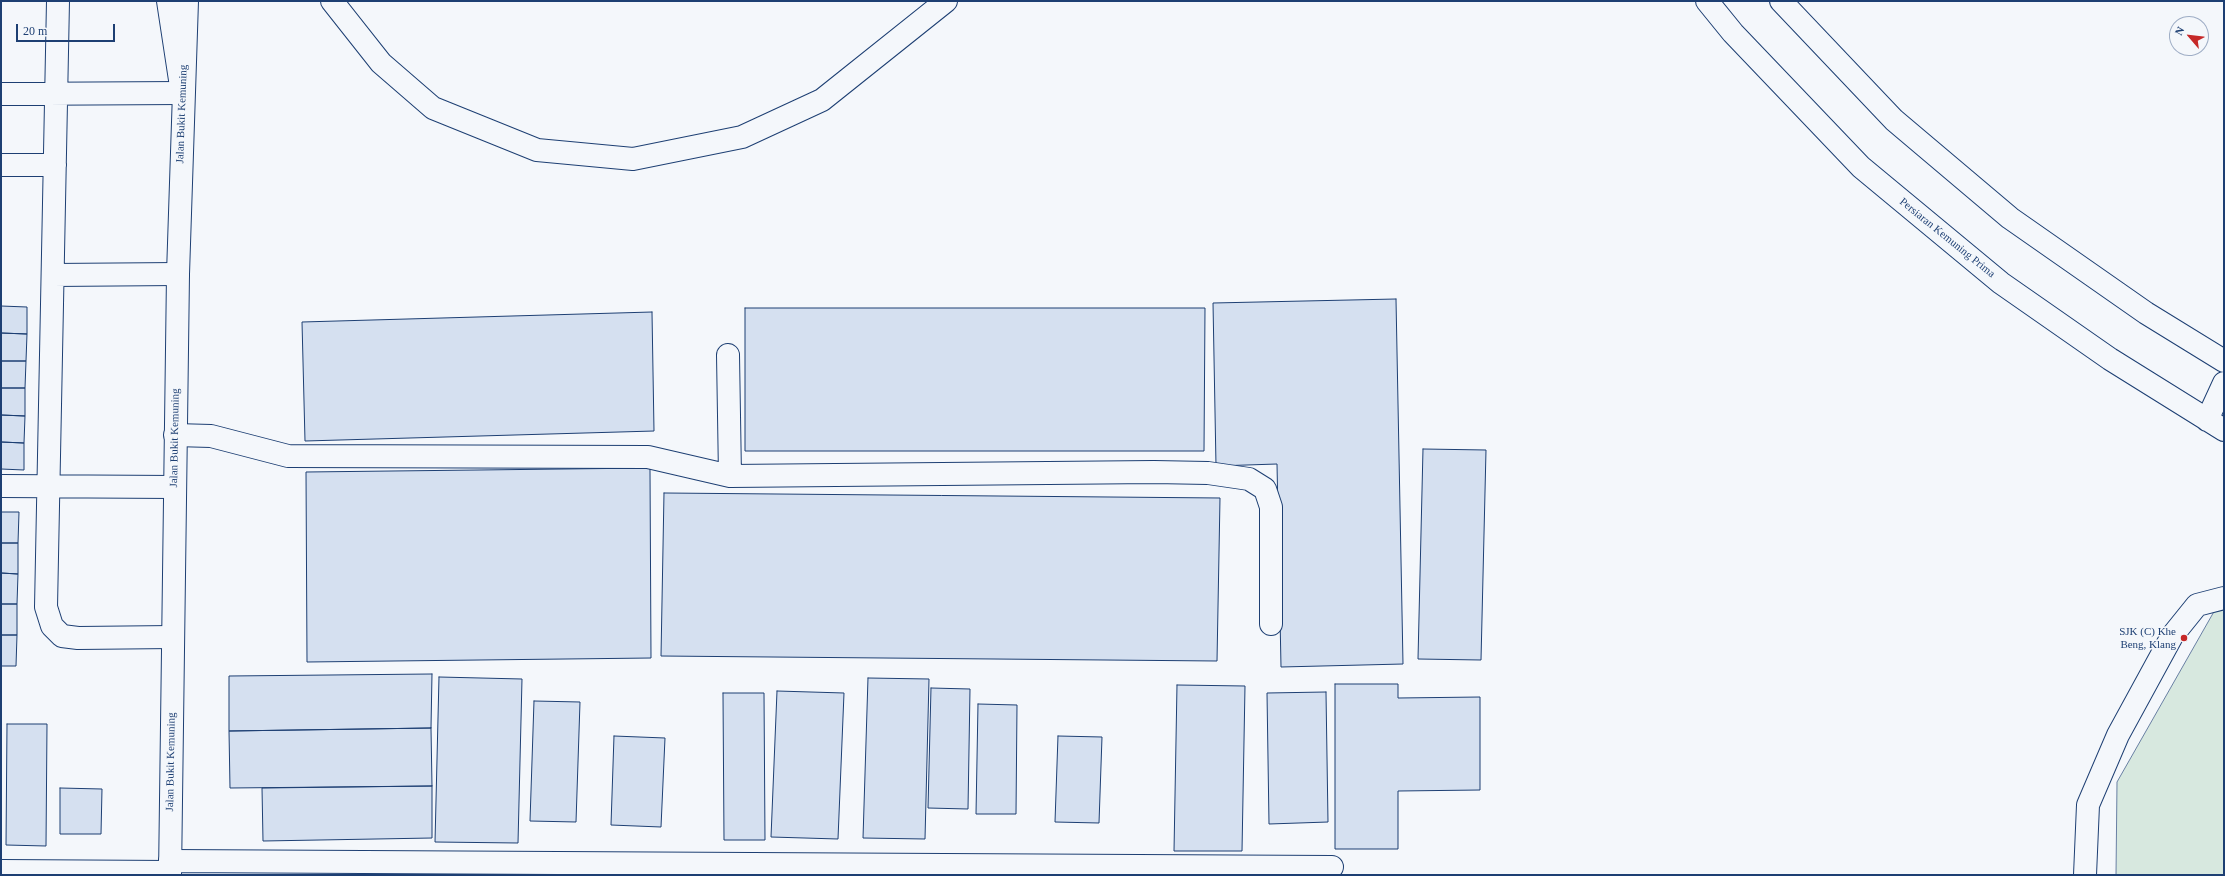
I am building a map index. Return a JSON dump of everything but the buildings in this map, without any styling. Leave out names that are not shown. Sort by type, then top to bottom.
[{"type":"main road","points":[[58,1],[46,607],[52,626],[62,636],[78,638],[173,637]]},
{"type":"main road","points":[[1,94],[182,93],[168,1]]},
{"type":"main road","name":"Jalan Bukit Kemuning","points":[[170,869],[178,274],[182,93],[187,1]]},
{"type":"main road","points":[[332,1],[381,63],[433,108],[537,150],[633,159],[742,137],[822,100],[946,1]]},
{"type":"main road","name":"Persiaran Kemuning Prima","points":[[1707,1],[1733,33],[1861,168],[2002,283],[2110,359],[2216,425]]},
{"type":"main road","points":[[1782,1],[1894,120],[2010,218],[2146,313],[2224,361]]},
{"type":"main road","points":[[1,165],[55,165]]},
{"type":"main road","points":[[53,275],[178,274]]},
{"type":"main road","points":[[728,355],[730,476]]},
{"type":"main road","points":[[2216,425],[2224,383]]},
{"type":"main road","points":[[175,435],[210,436],[288,456],[648,457],[730,476],[1154,472],[1208,474],[1249,479],[1264,489],[1271,507],[1271,624]]},
{"type":"main road","points":[[1,486],[175,487]]},
{"type":"main road","points":[[2085,875],[2088,805],[2118,735],[2172,636],[2197,605],[2224,598]]},
{"type":"main road","points":[[1,871],[63,873],[170,869],[1332,867]]},
{"type":"shaded area","points":[[2224,594],[2224,875],[2116,875],[2117,782]]},
{"type":"place","name":"SJK (C) Khe Beng, Klang","points":[[2184,638]]}]
